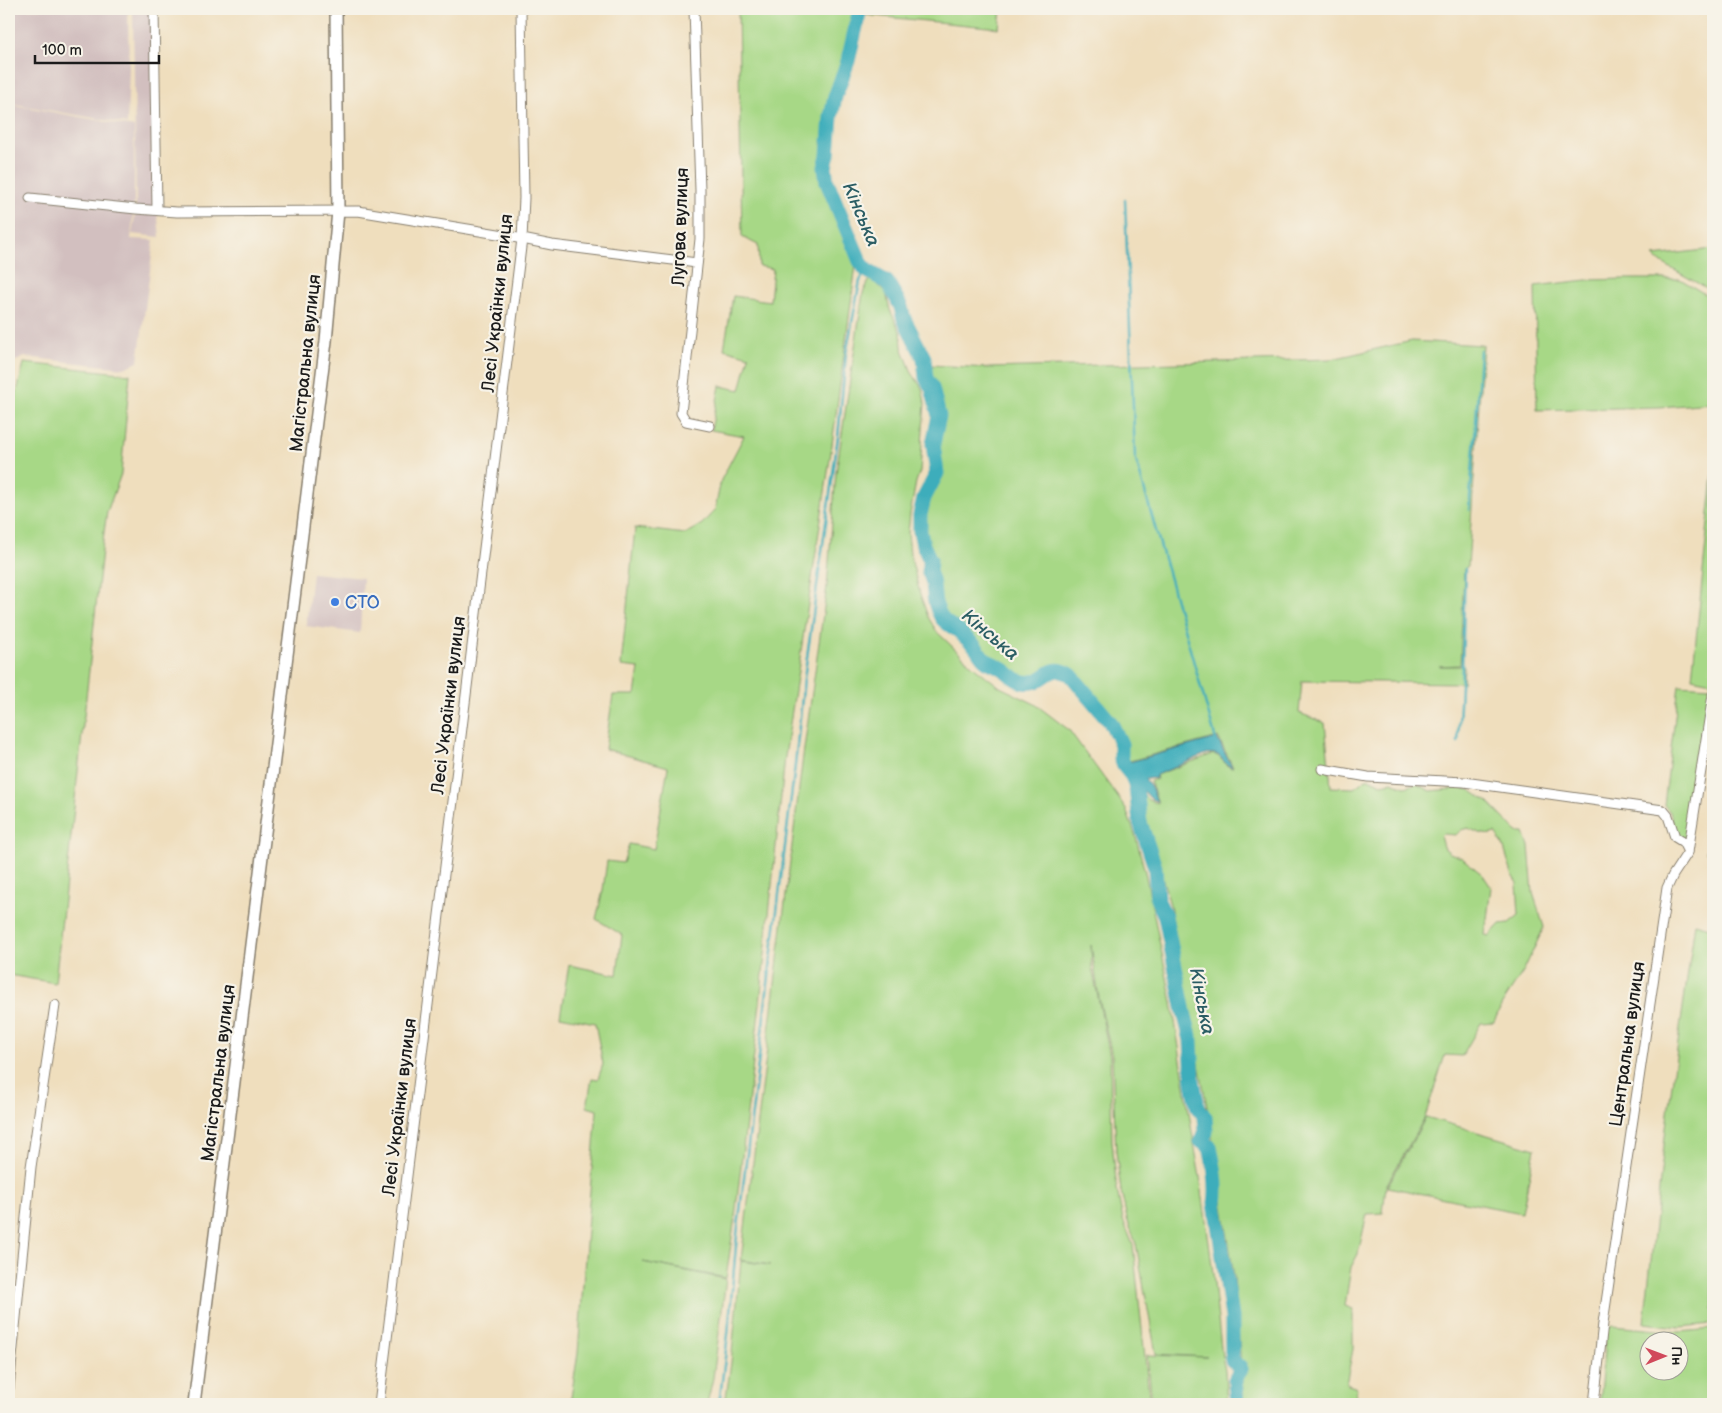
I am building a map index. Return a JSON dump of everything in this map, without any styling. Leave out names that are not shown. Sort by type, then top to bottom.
[{"type":"main road","name":"Магістральна вулиця","points":[[194,1404],[326,341],[338,211],[336,9]]},
{"type":"street","points":[[154,9],[157,210]]},
{"type":"street","name":"Лесі Українки вулиця","points":[[379,1404],[522,239],[524,184],[521,9]]},
{"type":"street","name":"Лугова вулиця","points":[[694,9],[700,239],[681,413],[686,421],[710,426]]},
{"type":"street","points":[[30,198],[136,210],[366,212],[552,245],[697,263]]},
{"type":"street","name":"Центральна вулиця","points":[[1594,1404],[1602,1323],[1667,888],[1688,852],[1713,695]]},
{"type":"street","points":[[1322,769],[1368,777],[1464,782],[1663,810],[1668,816],[1675,837],[1683,842],[1688,852]]},
{"type":"street","points":[[9,1388],[31,1167],[56,1005]]},
{"type":"shaded area","points":[[9,9],[128,9],[129,69],[127,124],[9,103]]},
{"type":"shaded area","points":[[133,9],[154,9],[157,210],[160,237],[132,234],[136,209]]},
{"type":"shaded area","points":[[9,104],[134,127],[134,205],[131,239],[154,240],[138,362],[124,368],[25,357],[9,364]]},
{"type":"shaded area","name":"СТО","points":[[312,573],[363,578],[360,633],[306,626]]},
{"type":"green space","points":[[738,9],[854,9],[848,41],[827,106],[822,143],[821,172],[828,198],[856,265],[831,452],[785,757],[760,1003],[726,1278],[643,1262],[726,1279],[713,1378],[707,1404],[570,1404],[578,1353],[597,1110],[587,1107],[592,1078],[598,1079],[603,1064],[595,1023],[560,1016],[569,965],[617,975],[622,935],[596,919],[607,861],[623,863],[629,844],[654,849],[668,767],[605,749],[613,695],[635,695],[639,668],[621,666],[635,528],[685,534],[702,524],[715,510],[721,480],[744,436],[711,430],[720,386],[740,390],[749,356],[724,349],[733,296],[770,301],[773,269],[759,266],[758,245],[742,237]]},
{"type":"green space","points":[[866,9],[1001,9],[999,28],[864,15]]},
{"type":"green space","points":[[1713,249],[1713,292],[1662,263],[1654,256]]},
{"type":"green space","points":[[870,279],[886,293],[890,310],[901,333],[902,347],[912,373],[922,388],[925,403],[920,471],[916,482],[908,533],[910,554],[928,617],[937,632],[973,666],[1000,687],[1035,704],[1069,730],[1125,807],[1135,834],[1145,872],[1172,1002],[1201,1183],[1225,1370],[1227,1404],[1152,1404],[1147,1355],[1207,1357],[1156,1354],[1136,1244],[1127,1219],[1121,1191],[1116,1151],[1112,1056],[1099,998],[1091,945],[1092,967],[1110,1056],[1112,1141],[1117,1190],[1123,1220],[1133,1245],[1150,1404],[725,1404],[741,1261],[770,1265],[741,1260],[803,756],[827,586],[836,473],[863,293]]},
{"type":"green space","points":[[1680,279],[1713,299],[1713,403],[1659,407],[1537,410],[1535,286],[1587,280]]},
{"type":"green space","points":[[1412,341],[1483,345],[1468,566],[1464,569],[1460,665],[1439,666],[1464,666],[1463,683],[1302,681],[1299,713],[1325,723],[1331,787],[1354,788],[1366,779],[1370,779],[1382,784],[1392,782],[1405,787],[1416,784],[1431,791],[1461,788],[1470,790],[1488,802],[1515,830],[1519,833],[1524,833],[1529,846],[1533,893],[1544,927],[1524,970],[1502,1004],[1494,1022],[1481,1023],[1462,1056],[1445,1055],[1425,1117],[1386,1186],[1383,1213],[1367,1214],[1358,1254],[1351,1267],[1345,1306],[1353,1309],[1353,1349],[1346,1384],[1357,1388],[1354,1404],[1244,1404],[1234,1276],[1210,1124],[1170,905],[1142,805],[1141,791],[1148,800],[1158,803],[1150,781],[1157,779],[1156,775],[1213,754],[1218,756],[1229,767],[1233,767],[1218,737],[1126,762],[1123,759],[1124,743],[1115,722],[1084,683],[1073,673],[1053,665],[1044,669],[1030,680],[1016,676],[988,655],[943,615],[940,609],[933,558],[925,543],[923,520],[928,499],[942,478],[938,442],[941,419],[929,365],[989,368],[1332,359]],"holes":[[[1468,828],[1485,834],[1495,833],[1503,845],[1513,877],[1517,883],[1519,915],[1509,923],[1500,924],[1489,936],[1485,935],[1491,887],[1483,875],[1462,858],[1450,853],[1443,847],[1440,836],[1443,834],[1456,835],[1461,830]]]},
{"type":"green space","points":[[24,363],[130,374],[121,474],[107,512],[104,532],[55,983],[9,975],[9,424]]},
{"type":"green space","points":[[1713,475],[1713,671],[1711,682],[1692,678]]},
{"type":"green space","points":[[1679,685],[1710,687],[1686,840],[1676,833],[1670,812],[1664,805]]},
{"type":"green space","points":[[1713,807],[1713,854],[1706,852]]},
{"type":"green space","points":[[1695,923],[1713,928],[1713,1324],[1680,1327],[1644,1323],[1666,1127]]},
{"type":"green space","points":[[1426,1117],[1535,1149],[1522,1213],[1387,1187]]},
{"type":"green space","points":[[1612,1326],[1657,1330],[1640,1330],[1640,1380],[1690,1380],[1690,1331],[1713,1329],[1713,1404],[1599,1404],[1606,1330]]},
{"type":"water","points":[[1217,738],[1232,767],[1219,755],[1206,754],[1156,775],[1156,778],[1145,779],[1150,785],[1157,801],[1151,799],[1141,788],[1140,793],[1134,794],[1132,780],[1122,764]]},
{"type":"waterway","name":"Кінська","points":[[860,9],[848,61],[835,97],[825,167],[827,182],[860,261],[866,270],[887,282],[897,299],[904,319],[924,358],[926,378],[932,388],[939,416],[933,444],[937,473],[924,498],[920,515],[920,531],[923,545],[930,560],[929,573],[933,581],[935,603],[943,620],[959,631],[987,661],[1017,680],[1031,682],[1057,670],[1071,675],[1111,723],[1121,744],[1121,758],[1124,766],[1132,776],[1136,788],[1140,822],[1155,867],[1157,899],[1165,916],[1191,1040],[1193,1082],[1198,1108],[1205,1117],[1206,1132],[1201,1141],[1210,1147],[1213,1161],[1216,1182],[1215,1203],[1232,1317],[1232,1360],[1241,1369],[1235,1380],[1237,1404]]},
{"type":"waterway","points":[[1125,200],[1135,457],[1216,740]]},
{"type":"waterway","points":[[719,1404],[728,1334],[737,1235],[804,679],[838,437],[846,354],[860,281],[866,270]]},
{"type":"waterway","points":[[1469,510],[1480,350]]},
{"type":"waterway","points":[[1458,742],[1465,569]]},
{"type":"place","name":"СТО","points":[[335,602]]}]
